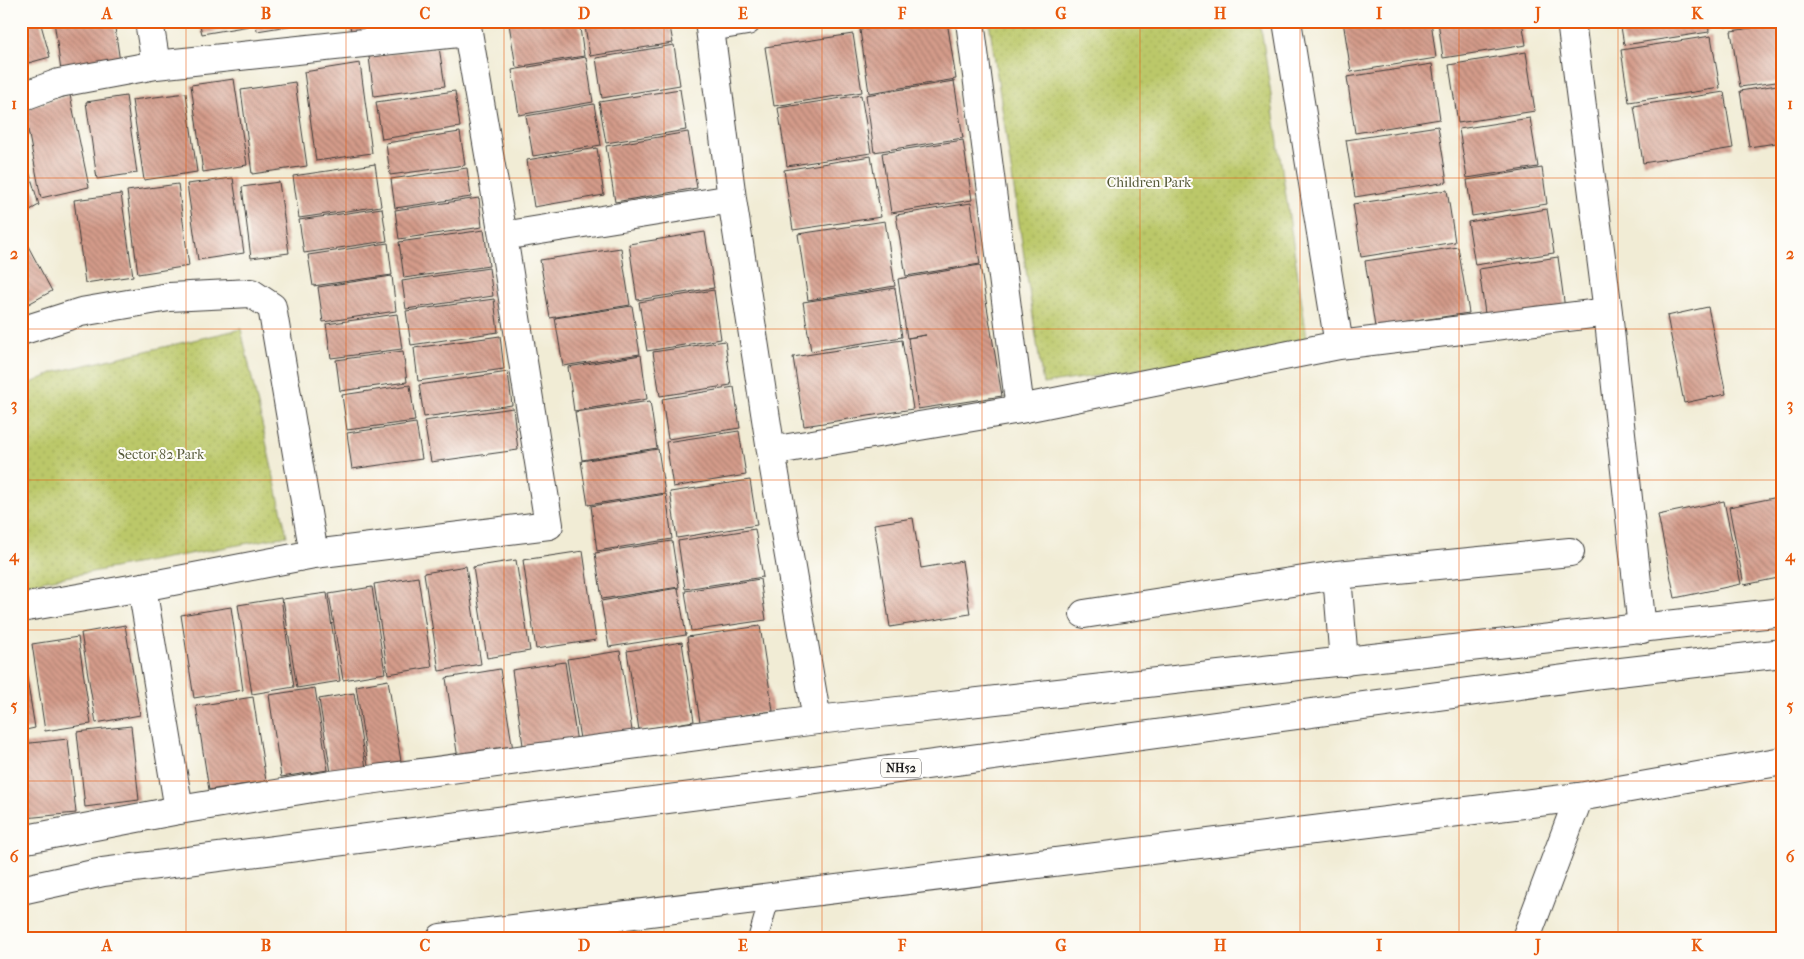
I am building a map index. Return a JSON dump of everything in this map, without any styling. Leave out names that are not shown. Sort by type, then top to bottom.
[{"type":"main road","points":[[149,21],[156,65]]},
{"type":"main road","points":[[747,21],[709,24],[732,200],[771,451],[817,720]]},
{"type":"main road","points":[[970,21],[1020,409]]},
{"type":"main road","points":[[1287,21],[1340,346]]},
{"type":"main road","points":[[1571,21],[1608,312],[1642,629]]},
{"type":"main road","points":[[21,97],[59,83],[156,65],[468,32],[549,525],[314,554],[21,608]]},
{"type":"main road","points":[[503,236],[732,200]]},
{"type":"main road","points":[[21,332],[81,312],[169,296],[251,293],[272,307],[314,554]]},
{"type":"main road","points":[[771,451],[1020,409],[1340,346],[1608,312]]},
{"type":"main road","points":[[1084,614],[1337,575],[1570,552]]},
{"type":"main road","points":[[1337,575],[1344,662]]},
{"type":"main road","points":[[142,587],[179,810]]},
{"type":"main road","points":[[21,840],[179,810],[331,785],[817,720],[1783,612]]},
{"type":"main road","name":"NH52","points":[[21,890],[103,872],[800,782],[1584,676],[1783,653]]},
{"type":"main road","points":[[442,938],[479,935],[1579,797],[1783,761]]},
{"type":"main road","points":[[1526,938],[1579,797]]},
{"type":"lane","points":[[758,938],[770,897]]},
{"type":"green space","name":"Children Park","points":[[989,21],[1260,21],[1308,344],[1043,384]]},
{"type":"green space","name":"Sector 82 Park","points":[[241,329],[287,536],[21,585],[21,388],[55,372]]},
{"type":"building","points":[[21,21],[40,21],[50,57],[21,65]]},
{"type":"building","points":[[54,21],[114,21],[120,62],[61,71]]},
{"type":"building","points":[[199,21],[248,21],[249,26],[202,34]]},
{"type":"building","points":[[256,21],[300,21],[300,24],[257,31]]},
{"type":"building","points":[[349,21],[403,21],[403,27],[352,36]]},
{"type":"building","points":[[524,21],[579,21],[584,56],[516,67],[509,24]]},
{"type":"building","points":[[584,21],[669,21],[673,43],[590,56]]},
{"type":"building","points":[[916,21],[947,21],[956,79],[869,93],[860,30]]},
{"type":"building","points":[[1343,21],[1431,21],[1436,58],[1351,72]]},
{"type":"building","points":[[1438,21],[1522,21],[1526,45],[1443,58]]},
{"type":"building","points":[[1620,21],[1708,21],[1709,32],[1624,45]]},
{"type":"building","points":[[1724,21],[1753,21],[1753,22],[1725,27]]},
{"type":"building","points":[[1783,23],[1783,81],[1740,87],[1731,31]]},
{"type":"building","points":[[853,34],[862,92],[774,106],[765,47]]},
{"type":"building","points":[[1711,36],[1720,88],[1629,102],[1621,50]]},
{"type":"building","points":[[674,45],[680,85],[602,98],[596,58]]},
{"type":"building","points":[[439,47],[445,86],[374,96],[369,57]]},
{"type":"building","points":[[1526,52],[1535,111],[1458,123],[1449,65]]},
{"type":"building","points":[[586,57],[593,102],[519,115],[512,70]]},
{"type":"building","points":[[360,63],[372,153],[316,161],[304,72]]},
{"type":"building","points":[[1432,64],[1440,119],[1355,133],[1347,77]]},
{"type":"building","points":[[234,79],[247,165],[203,172],[191,85]]},
{"type":"building","points":[[954,81],[963,138],[874,152],[866,95]]},
{"type":"building","points":[[295,82],[307,166],[252,174],[241,90]]},
{"type":"building","points":[[1783,84],[1783,142],[1749,147],[1740,91]]},
{"type":"building","points":[[680,89],[686,130],[606,143],[599,102]]},
{"type":"building","points":[[455,91],[460,127],[382,139],[376,102]]},
{"type":"building","points":[[1724,92],[1733,148],[1643,163],[1634,106]]},
{"type":"building","points":[[186,93],[197,172],[144,180],[132,100]]},
{"type":"building","points":[[70,95],[89,187],[41,198],[24,109]]},
{"type":"building","points":[[861,95],[871,153],[787,166],[778,108]]},
{"type":"building","points":[[126,96],[137,173],[97,179],[86,102]]},
{"type":"building","points":[[594,104],[601,145],[533,156],[526,116]]},
{"type":"building","points":[[1530,118],[1538,167],[1467,178],[1459,129]]},
{"type":"building","points":[[1438,126],[1447,182],[1355,197],[1346,140]]},
{"type":"building","points":[[460,132],[465,165],[390,175],[386,143]]},
{"type":"building","points":[[688,132],[697,188],[615,202],[606,146]]},
{"type":"building","points":[[963,140],[972,200],[891,213],[882,153]]},
{"type":"building","points":[[21,144],[39,205],[21,215]]},
{"type":"building","points":[[597,148],[604,195],[534,207],[527,160]]},
{"type":"building","points":[[871,156],[881,217],[793,230],[784,170]]},
{"type":"building","points":[[375,164],[381,206],[299,218],[293,176]]},
{"type":"building","points":[[467,168],[471,197],[395,208],[391,179]]},
{"type":"building","points":[[1542,168],[1547,204],[1472,216],[1467,180]]},
{"type":"building","points":[[233,178],[244,253],[198,260],[187,184]]},
{"type":"building","points":[[279,182],[289,253],[251,258],[242,187]]},
{"type":"building","points":[[178,184],[189,266],[138,274],[127,191]]},
{"type":"building","points":[[1447,190],[1455,242],[1361,257],[1353,204]]},
{"type":"building","points":[[121,194],[133,276],[85,283],[74,200]]},
{"type":"building","points":[[479,198],[482,227],[399,239],[395,210]]},
{"type":"building","points":[[971,203],[980,264],[906,276],[896,215]]},
{"type":"building","points":[[382,208],[387,241],[304,253],[299,220]]},
{"type":"building","points":[[1547,209],[1554,253],[1475,265],[1468,222]]},
{"type":"building","points":[[885,221],[895,286],[808,300],[798,234]]},
{"type":"building","points":[[484,230],[489,266],[404,278],[399,242]]},
{"type":"building","points":[[705,232],[714,288],[637,300],[629,244]]},
{"type":"building","points":[[21,233],[52,291],[21,308]]},
{"type":"building","points":[[388,243],[392,275],[313,286],[308,255]]},
{"type":"building","points":[[1458,247],[1469,313],[1375,327],[1365,261]]},
{"type":"building","points":[[621,248],[630,305],[550,318],[540,260]]},
{"type":"building","points":[[1558,257],[1565,309],[1486,321],[1479,269]]},
{"type":"building","points":[[980,265],[1002,396],[918,409],[908,338],[926,335],[907,338],[898,279]]},
{"type":"building","points":[[489,268],[493,296],[406,309],[402,281]]},
{"type":"building","points":[[392,276],[396,311],[323,322],[318,287]]},
{"type":"building","points":[[895,288],[902,337],[811,351],[803,302]]},
{"type":"building","points":[[714,290],[721,339],[647,351],[639,302]]},
{"type":"building","points":[[494,299],[498,332],[411,345],[406,311]]},
{"type":"building","points":[[632,306],[640,354],[563,366],[555,318]]},
{"type":"building","points":[[1708,307],[1726,394],[1684,403],[1667,316]]},
{"type":"building","points":[[397,314],[402,349],[331,358],[326,324]]},
{"type":"building","points":[[500,336],[504,369],[418,381],[414,348]]},
{"type":"building","points":[[902,340],[913,409],[804,426],[793,357]]},
{"type":"building","points":[[725,341],[731,385],[660,396],[653,352]]},
{"type":"building","points":[[403,351],[407,382],[340,391],[336,360]]},
{"type":"building","points":[[641,355],[647,399],[574,411],[568,367]]},
{"type":"building","points":[[508,372],[512,405],[424,417],[419,385]]},
{"type":"building","points":[[410,385],[415,421],[347,430],[342,395]]},
{"type":"building","points":[[734,387],[740,428],[668,439],[662,399]]},
{"type":"building","points":[[650,401],[657,448],[582,460],[575,412]]},
{"type":"building","points":[[513,408],[518,450],[431,462],[424,421]]},
{"type":"building","points":[[416,423],[422,459],[352,469],[347,433]]},
{"type":"building","points":[[739,431],[746,475],[673,487],[666,442]]},
{"type":"building","points":[[658,449],[665,493],[588,505],[581,461]]},
{"type":"building","points":[[750,480],[757,525],[677,538],[670,492]]},
{"type":"building","points":[[666,494],[672,539],[597,551],[591,506]]},
{"type":"building","points":[[1783,496],[1783,577],[1744,585],[1729,507]]},
{"type":"building","points":[[1724,501],[1741,584],[1675,598],[1658,515]]},
{"type":"building","points":[[913,518],[921,568],[962,561],[970,614],[890,627],[874,524]]},
{"type":"building","points":[[755,529],[763,577],[685,589],[678,541]]},
{"type":"building","points":[[672,541],[679,587],[602,599],[595,553]]},
{"type":"building","points":[[583,551],[596,640],[536,649],[523,560]]},
{"type":"building","points":[[516,560],[530,651],[487,658],[473,567]]},
{"type":"building","points":[[466,566],[481,664],[439,671],[424,573]]},
{"type":"building","points":[[418,577],[432,667],[388,674],[374,584]]},
{"type":"building","points":[[760,579],[766,620],[691,631],[685,591]]},
{"type":"building","points":[[372,587],[385,673],[343,680],[329,594]]},
{"type":"building","points":[[678,588],[686,635],[609,647],[601,601]]},
{"type":"building","points":[[327,593],[340,681],[297,688],[283,599]]},
{"type":"building","points":[[281,598],[294,687],[252,694],[238,605]]},
{"type":"building","points":[[231,607],[243,690],[194,698],[181,615]]},
{"type":"building","points":[[125,625],[140,715],[96,723],[81,633]]},
{"type":"building","points":[[760,626],[773,711],[700,722],[687,637]]},
{"type":"building","points":[[78,637],[91,724],[45,731],[32,644]]},
{"type":"building","points":[[682,642],[694,721],[639,730],[627,651]]},
{"type":"building","points":[[620,651],[633,737],[581,745],[567,659]]},
{"type":"building","points":[[21,654],[23,654],[35,728],[21,731]]},
{"type":"building","points":[[565,662],[577,743],[524,752],[512,670]]},
{"type":"building","points":[[500,669],[513,750],[458,759],[446,678]]},
{"type":"building","points":[[388,680],[403,774],[370,779],[356,686]]},
{"type":"building","points":[[315,688],[328,770],[281,777],[269,695]]},
{"type":"building","points":[[354,693],[367,774],[332,779],[319,699]]},
{"type":"building","points":[[253,697],[266,781],[209,790],[196,706]]},
{"type":"building","points":[[131,726],[139,800],[85,807],[77,732]]},
{"type":"building","points":[[68,739],[76,813],[25,818],[21,783],[21,744]]}]
